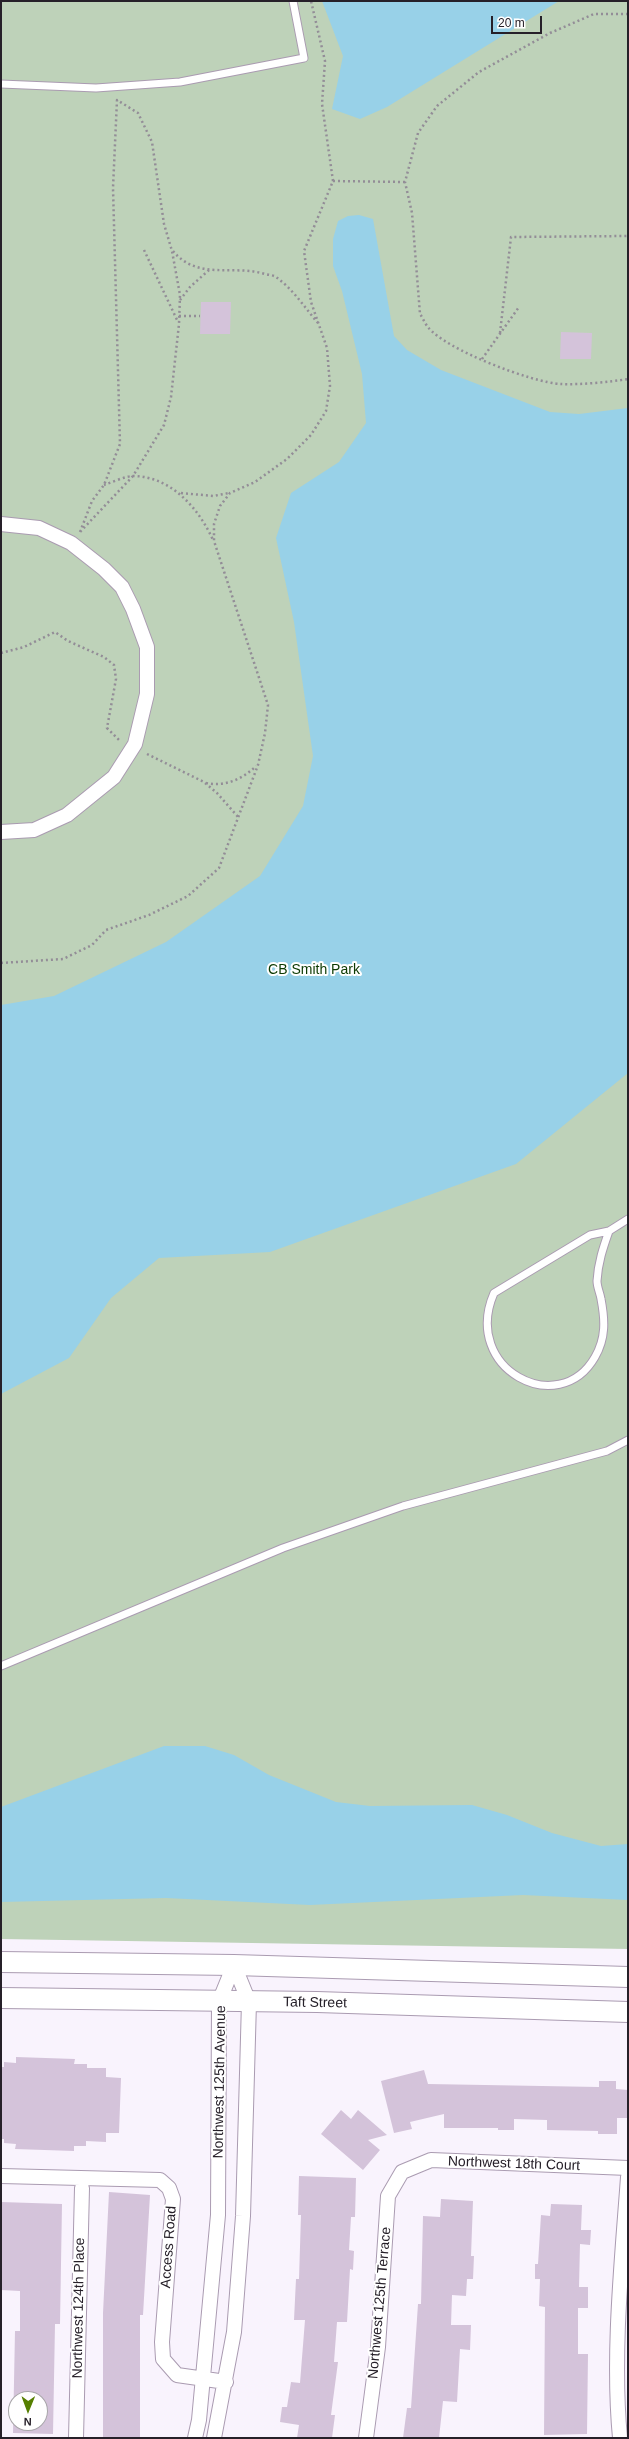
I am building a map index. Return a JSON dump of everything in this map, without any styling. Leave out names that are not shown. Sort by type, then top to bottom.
[{"type":"street","points":[[1,524],[39,528],[75,537],[122,587],[134,609],[147,647],[145,701],[135,744],[114,776],[67,815],[34,830],[1,832]]},
{"type":"street","points":[[1,1962],[234,1965],[628,1977]]},
{"type":"street","name":"Northwest 125th Avenue","points":[[195,2438],[218,2215],[219,2002],[234,1965]]},
{"type":"street","name":"Northwest 125th Avenue","points":[[214,2438],[226,2382],[234,2332],[243,2216],[249,2002],[234,1965]]},
{"type":"street","name":"Taft Street","points":[[1,1998],[586,2009],[628,2012]]},
{"type":"street","name":"Northwest 18th Court","points":[[402,2172],[431,2160],[628,2168]]},
{"type":"street","name":"Northwest 125th Terrace","points":[[366,2438],[378,2347],[388,2196],[402,2172]]},
{"type":"street","name":"Access Road","points":[[1,2176],[83,2183],[160,2180],[169,2188],[173,2199],[162,2342],[163,2359],[177,2375],[226,2382]]},
{"type":"street","points":[[620,2438],[617,2410],[620,2281],[628,2177]]},
{"type":"street","name":"Northwest 124th Place","points":[[76,2438],[83,2183]]},
{"type":"lane","points":[[1,84],[96,88],[174,83],[304,58],[292,1]]},
{"type":"lane","points":[[610,1231],[599,1259],[597,1283],[605,1319],[603,1338],[594,1358],[582,1373],[566,1382],[550,1385],[516,1378],[501,1364],[491,1349],[486,1324],[488,1307],[494,1293],[590,1235],[610,1231],[628,1219]]},
{"type":"lane","points":[[1,1666],[283,1548],[403,1506],[607,1451],[628,1440]]},
{"type":"path","points":[[180,493],[213,496],[230,493],[255,482],[287,459],[312,435],[326,411],[330,386],[327,348],[311,302],[304,251],[333,181],[322,104],[325,61],[311,1]]},
{"type":"path","points":[[628,14],[594,14],[550,33],[479,72],[437,106],[418,133],[405,182],[412,213],[420,314],[428,328],[443,340],[513,373],[561,384],[628,379]]},
{"type":"path","points":[[117,100],[138,112],[152,142],[164,224],[172,251],[180,300],[179,324],[171,397],[164,424],[133,476],[75,537],[92,501],[104,485],[120,444],[112,188],[117,100]]},
{"type":"path","points":[[333,181],[405,182]]},
{"type":"path","points":[[500,333],[511,237],[628,236]]},
{"type":"path","points":[[144,250],[179,324]]},
{"type":"path","points":[[172,251],[182,261],[209,270],[255,271],[276,277],[299,300],[320,326]]},
{"type":"path","points":[[180,300],[190,287],[209,270]]},
{"type":"path","points":[[482,359],[519,306]]},
{"type":"path","points":[[179,316],[200,316]]},
{"type":"path","points":[[1,963],[33,963],[63,959],[92,945],[106,930],[149,915],[188,896],[218,868],[239,818],[258,765],[265,733],[268,705],[214,541],[204,520],[180,493],[157,481],[133,476],[104,485]]},
{"type":"path","points":[[214,541],[214,524],[220,506],[230,493]]},
{"type":"path","points":[[1,653],[24,647],[55,632],[68,641],[104,657],[114,665],[116,679],[107,728],[121,741]]},
{"type":"path","points":[[141,751],[204,782],[215,785],[224,784],[246,776],[258,765]]},
{"type":"path","points":[[204,782],[218,793],[239,818]]},
{"type":"green space","name":"CB Smith Park","points":[[1,1],[628,1],[628,1949],[1,1939]]},
{"type":"water","points":[[322,1],[559,1],[387,107],[360,119],[332,109],[343,56]]},
{"type":"water","points":[[359,215],[373,219],[394,336],[407,350],[441,370],[550,412],[579,414],[628,408],[628,1073],[516,1164],[270,1252],[159,1258],[111,1298],[69,1358],[1,1394],[1,1005],[54,996],[166,942],[260,876],[303,806],[313,756],[294,622],[276,538],[291,493],[339,462],[366,423],[362,374],[342,291],[333,266],[333,239],[338,221],[348,216]]},
{"type":"water","points":[[164,1746],[205,1746],[234,1755],[269,1775],[336,1802],[370,1806],[472,1805],[507,1815],[552,1833],[601,1846],[628,1844],[628,1900],[523,1895],[310,1905],[166,1898],[1,1902],[1,1807]]},
{"type":"building","points":[[201,302],[231,302],[230,334],[200,334]]},
{"type":"building","points":[[561,332],[592,333],[591,359],[560,359]]},
{"type":"building","points":[[16,2057],[75,2059],[74,2064],[87,2064],[87,2068],[106,2068],[106,2077],[121,2078],[119,2133],[106,2133],[106,2142],[86,2141],[86,2146],[74,2146],[74,2151],[15,2149],[16,2144],[4,2143],[4,2139],[1,2139],[1,2067],[4,2067],[4,2062],[16,2063]]},
{"type":"building","points":[[424,2070],[428,2084],[599,2087],[599,2081],[616,2081],[616,2089],[628,2090],[628,2118],[617,2118],[617,2134],[598,2134],[598,2131],[547,2130],[547,2120],[514,2119],[514,2130],[498,2130],[498,2128],[444,2128],[444,2114],[410,2122],[412,2129],[394,2133],[381,2081]]},
{"type":"building","points":[[341,2110],[351,2119],[358,2110],[387,2135],[368,2140],[380,2150],[363,2170],[321,2134]]},
{"type":"building","points":[[299,2176],[356,2178],[355,2217],[351,2217],[349,2250],[354,2251],[353,2270],[350,2269],[347,2322],[337,2322],[334,2362],[338,2362],[331,2415],[335,2415],[332,2438],[297,2438],[299,2425],[280,2422],[282,2407],[287,2407],[291,2382],[300,2383],[305,2320],[294,2320],[296,2279],[299,2279],[301,2215],[298,2215]]},
{"type":"building","points":[[109,2192],[150,2195],[143,2315],[140,2315],[140,2438],[103,2438],[103,2313]]},
{"type":"building","points":[[441,2199],[473,2201],[471,2256],[474,2256],[473,2279],[467,2279],[466,2296],[452,2295],[451,2325],[471,2325],[470,2350],[460,2349],[457,2402],[443,2401],[439,2438],[403,2438],[407,2408],[411,2408],[418,2304],[421,2304],[423,2216],[440,2217]]},
{"type":"building","points":[[1,2202],[62,2204],[60,2324],[55,2324],[53,2434],[13,2433],[13,2431],[48,2431],[48,2391],[14,2391],[15,2331],[20,2331],[20,2291],[1,2290]]},
{"type":"building","points":[[551,2204],[582,2205],[581,2230],[591,2230],[590,2245],[580,2244],[579,2287],[588,2287],[588,2308],[578,2308],[578,2354],[588,2354],[587,2434],[544,2435],[545,2307],[539,2306],[540,2279],[535,2279],[535,2264],[538,2264],[541,2215],[550,2216]]}]
